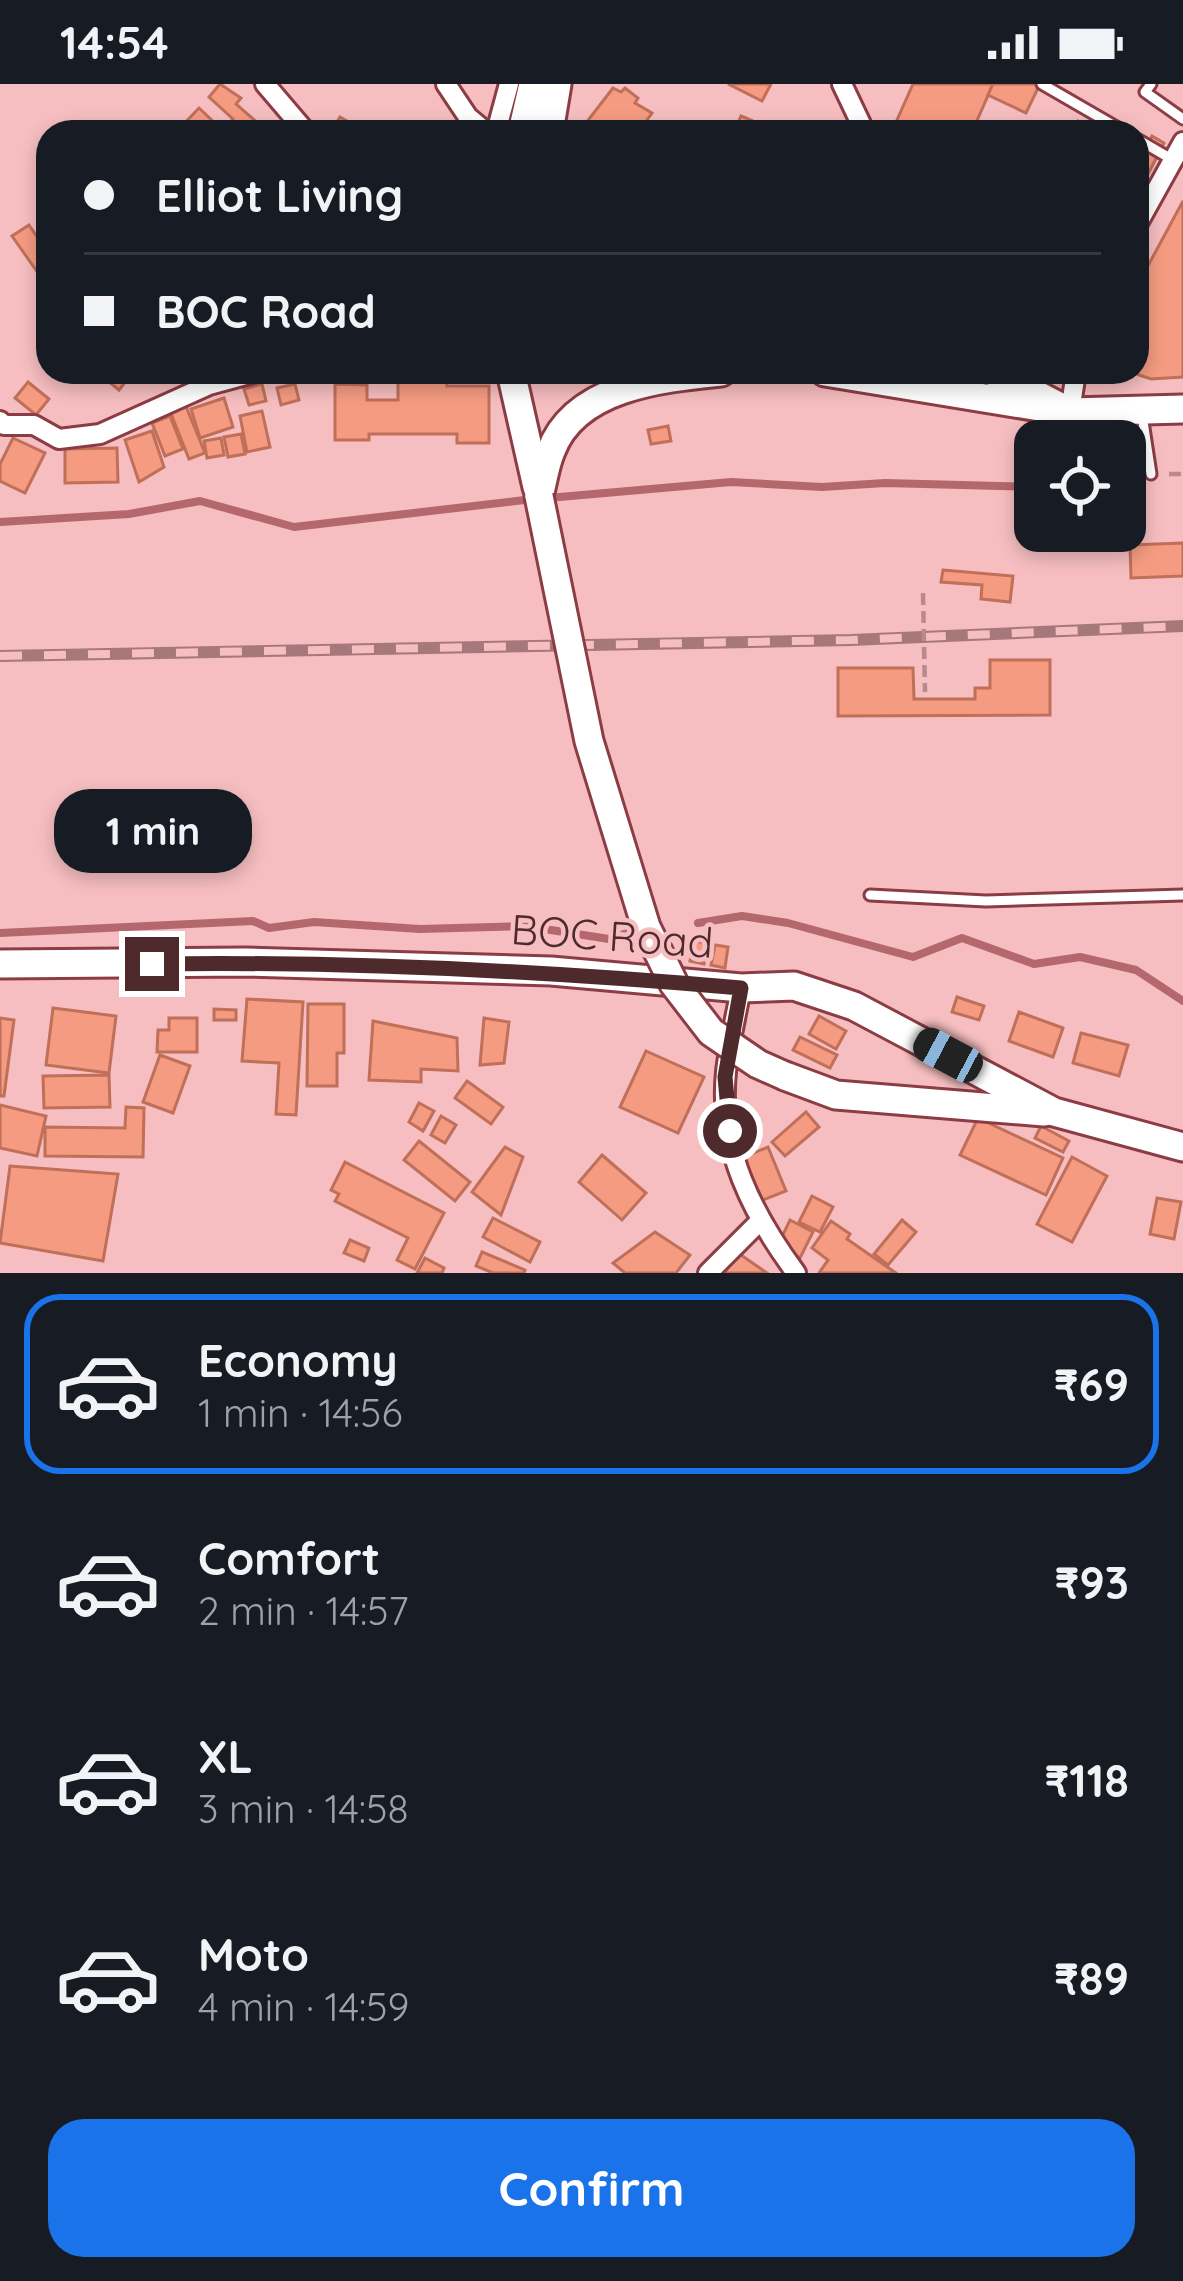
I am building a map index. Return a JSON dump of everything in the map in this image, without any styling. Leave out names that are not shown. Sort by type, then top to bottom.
[{"type":"main road","points":[[525,120],[533,84]]},
{"type":"main road","points":[[551,120],[556,84]]},
{"type":"main road","points":[[514,384],[589,741],[646,928],[674,984],[711,1032],[758,1064],[836,1095],[1054,1112]]},
{"type":"main road","points":[[539,496],[551,447],[568,422],[597,399],[651,384]]},
{"type":"main road","points":[[898,384],[1070,412],[1183,409]]},
{"type":"main road","points":[[1016,384],[1070,412]]},
{"type":"main road","name":"BOC Road","points":[[0,964],[245,962],[527,970],[741,988],[794,986],[854,1006],[1054,1112],[1183,1147]]},
{"type":"street","points":[[265,84],[296,120]]},
{"type":"street","points":[[446,84],[472,120]]},
{"type":"street","points":[[499,120],[509,84]]},
{"type":"street","points":[[842,84],[859,120]]},
{"type":"street","points":[[1149,203],[1178,151]]},
{"type":"street","points":[[0,421],[34,425],[58,439],[100,434],[212,384]]},
{"type":"street","points":[[1070,412],[1074,384]]},
{"type":"street","points":[[741,988],[725,1077],[730,1131],[742,1184],[759,1222],[796,1273]]},
{"type":"street","points":[[708,1273],[759,1222]]},
{"type":"lane","points":[[1042,84],[1104,120]]},
{"type":"lane","points":[[1151,84],[1145,92],[1183,119]]},
{"type":"lane","points":[[1149,143],[1178,151]]},
{"type":"lane","points":[[1142,410],[1151,474]]},
{"type":"lane","points":[[870,895],[986,901],[1183,895]]},
{"type":"path","points":[[923,592],[925,692]]},
{"type":"building","points":[[220,84],[241,98],[236,104],[254,120],[232,120],[209,97]]},
{"type":"building","points":[[728,84],[771,84],[762,101]]},
{"type":"building","points":[[913,84],[993,84],[977,120],[897,120]]},
{"type":"building","points":[[993,84],[1040,84],[1026,113],[988,95]]},
{"type":"building","points":[[613,88],[621,92],[625,88],[638,98],[635,103],[652,113],[647,120],[588,120]]},
{"type":"building","points":[[199,108],[212,120],[188,120]]},
{"type":"building","points":[[1152,136],[1164,143],[1149,172]]},
{"type":"building","points":[[1183,201],[1183,377],[1149,378],[1149,264]]},
{"type":"building","points":[[29,225],[36,235],[36,270],[12,236]]},
{"type":"building","points":[[28,382],[49,399],[36,415],[15,398]]},
{"type":"building","points":[[262,384],[266,401],[249,405],[244,389]]},
{"type":"building","points":[[295,384],[299,400],[281,405],[277,388]]},
{"type":"building","points":[[335,384],[367,385],[367,400],[398,400],[398,384],[489,386],[489,443],[457,443],[457,434],[369,434],[369,440],[335,440]]},
{"type":"building","points":[[224,398],[233,427],[200,438],[191,409]]},
{"type":"building","points":[[185,404],[205,453],[189,459],[170,411]]},
{"type":"building","points":[[262,411],[270,447],[247,452],[240,416]]},
{"type":"building","points":[[170,416],[183,449],[165,456],[152,423]]},
{"type":"building","points":[[668,426],[671,441],[651,444],[648,430]]},
{"type":"building","points":[[152,431],[164,467],[139,482],[125,440]]},
{"type":"building","points":[[241,434],[245,454],[228,457],[224,437]]},
{"type":"building","points":[[13,438],[45,453],[25,493],[0,481],[0,464]]},
{"type":"building","points":[[221,438],[224,455],[207,458],[204,441]]},
{"type":"building","points":[[117,448],[118,482],[65,483],[65,449]]},
{"type":"building","points":[[1183,543],[1183,576],[1131,578],[1130,552],[1146,552],[1146,544]]},
{"type":"building","points":[[943,570],[1013,576],[1010,602],[981,599],[982,585],[941,582]]},
{"type":"building","points":[[990,660],[1050,660],[1050,715],[838,716],[838,668],[913,668],[914,699],[975,699],[975,688],[990,688]]},
{"type":"building","points":[[694,941],[708,943],[704,964],[690,961]]},
{"type":"building","points":[[715,945],[728,947],[725,968],[711,965]]},
{"type":"building","points":[[957,997],[984,1006],[979,1020],[952,1012]]},
{"type":"building","points":[[247,999],[303,1002],[296,1115],[276,1114],[279,1063],[242,1061]]},
{"type":"building","points":[[308,1004],[344,1004],[344,1053],[337,1053],[337,1086],[307,1086]]},
{"type":"building","points":[[53,1008],[116,1016],[109,1073],[46,1065]]},
{"type":"building","points":[[214,1009],[236,1010],[236,1020],[214,1020]]},
{"type":"building","points":[[1019,1012],[1063,1028],[1053,1057],[1009,1041]]},
{"type":"building","points":[[819,1016],[846,1031],[836,1049],[809,1034]]},
{"type":"building","points":[[0,1018],[14,1020],[4,1096],[0,1096]]},
{"type":"building","points":[[169,1018],[197,1018],[197,1052],[157,1052],[158,1030],[169,1030]]},
{"type":"building","points":[[484,1018],[509,1022],[504,1063],[480,1065]]},
{"type":"building","points":[[373,1021],[457,1038],[458,1071],[421,1069],[421,1082],[369,1080]]},
{"type":"building","points":[[1081,1033],[1128,1045],[1119,1076],[1073,1063]]},
{"type":"building","points":[[800,1037],[837,1055],[830,1068],[793,1050]]},
{"type":"building","points":[[646,1051],[704,1077],[678,1133],[620,1107]]},
{"type":"building","points":[[160,1055],[190,1066],[173,1113],[143,1102]]},
{"type":"building","points":[[109,1075],[110,1107],[44,1108],[43,1076]]},
{"type":"building","points":[[467,1081],[503,1107],[491,1124],[455,1098]]},
{"type":"building","points":[[419,1103],[434,1111],[423,1131],[409,1122]]},
{"type":"building","points":[[0,1105],[46,1116],[37,1156],[0,1148]]},
{"type":"building","points":[[126,1107],[144,1108],[143,1157],[45,1156],[45,1127],[125,1128]]},
{"type":"building","points":[[806,1112],[819,1127],[785,1156],[772,1142]]},
{"type":"building","points":[[441,1116],[456,1125],[445,1143],[431,1135]]},
{"type":"building","points":[[978,1118],[1063,1158],[1046,1195],[960,1155]]},
{"type":"building","points":[[1041,1126],[1069,1141],[1063,1152],[1035,1138]]},
{"type":"building","points":[[419,1141],[470,1182],[455,1201],[404,1160]]},
{"type":"building","points":[[505,1147],[523,1157],[501,1215],[472,1192]]},
{"type":"building","points":[[768,1147],[786,1191],[755,1203],[737,1160]]},
{"type":"building","points":[[602,1155],[646,1193],[622,1220],[579,1182]]},
{"type":"building","points":[[1072,1157],[1107,1176],[1072,1242],[1037,1224]]},
{"type":"building","points":[[345,1162],[444,1213],[415,1269],[397,1260],[408,1238],[335,1201],[339,1194],[331,1190]]},
{"type":"building","points":[[10,1166],[118,1174],[103,1261],[0,1243]]},
{"type":"building","points":[[812,1196],[833,1207],[820,1232],[799,1222]]},
{"type":"building","points":[[1157,1198],[1181,1202],[1174,1239],[1150,1234]]},
{"type":"building","points":[[493,1218],[540,1242],[530,1262],[483,1237]]},
{"type":"building","points":[[790,1220],[813,1232],[800,1258],[777,1247]]},
{"type":"building","points":[[902,1220],[916,1232],[888,1265],[874,1254]]},
{"type":"building","points":[[831,1221],[850,1234],[847,1239],[896,1273],[819,1273],[828,1260],[812,1248]]},
{"type":"building","points":[[655,1232],[690,1255],[676,1273],[625,1273],[613,1263]]},
{"type":"building","points":[[350,1240],[369,1248],[364,1261],[344,1253]]},
{"type":"building","points":[[482,1252],[524,1273],[493,1273],[476,1266]]},
{"type":"building","points":[[738,1253],[767,1273],[724,1273]]},
{"type":"building","points":[[425,1258],[444,1268],[442,1273],[417,1273]]},
{"type":"waterway","points":[[548,498],[731,482],[1014,487]]},
{"type":"waterway","points":[[0,522],[129,514],[200,501],[294,527],[533,499]]},
{"type":"waterway","points":[[698,923],[742,916],[788,923],[913,957],[962,938],[1034,964],[1080,957],[1136,970],[1183,1001]]},
{"type":"waterway","points":[[0,933],[253,921],[269,928],[314,922],[420,929],[525,926],[609,939],[630,932]]},
{"type":"railway","points":[[0,656],[851,640],[1183,626]]},
{"type":"route","points":[[152,964],[245,962],[551,971],[741,988],[725,1077],[730,1131]]}]
